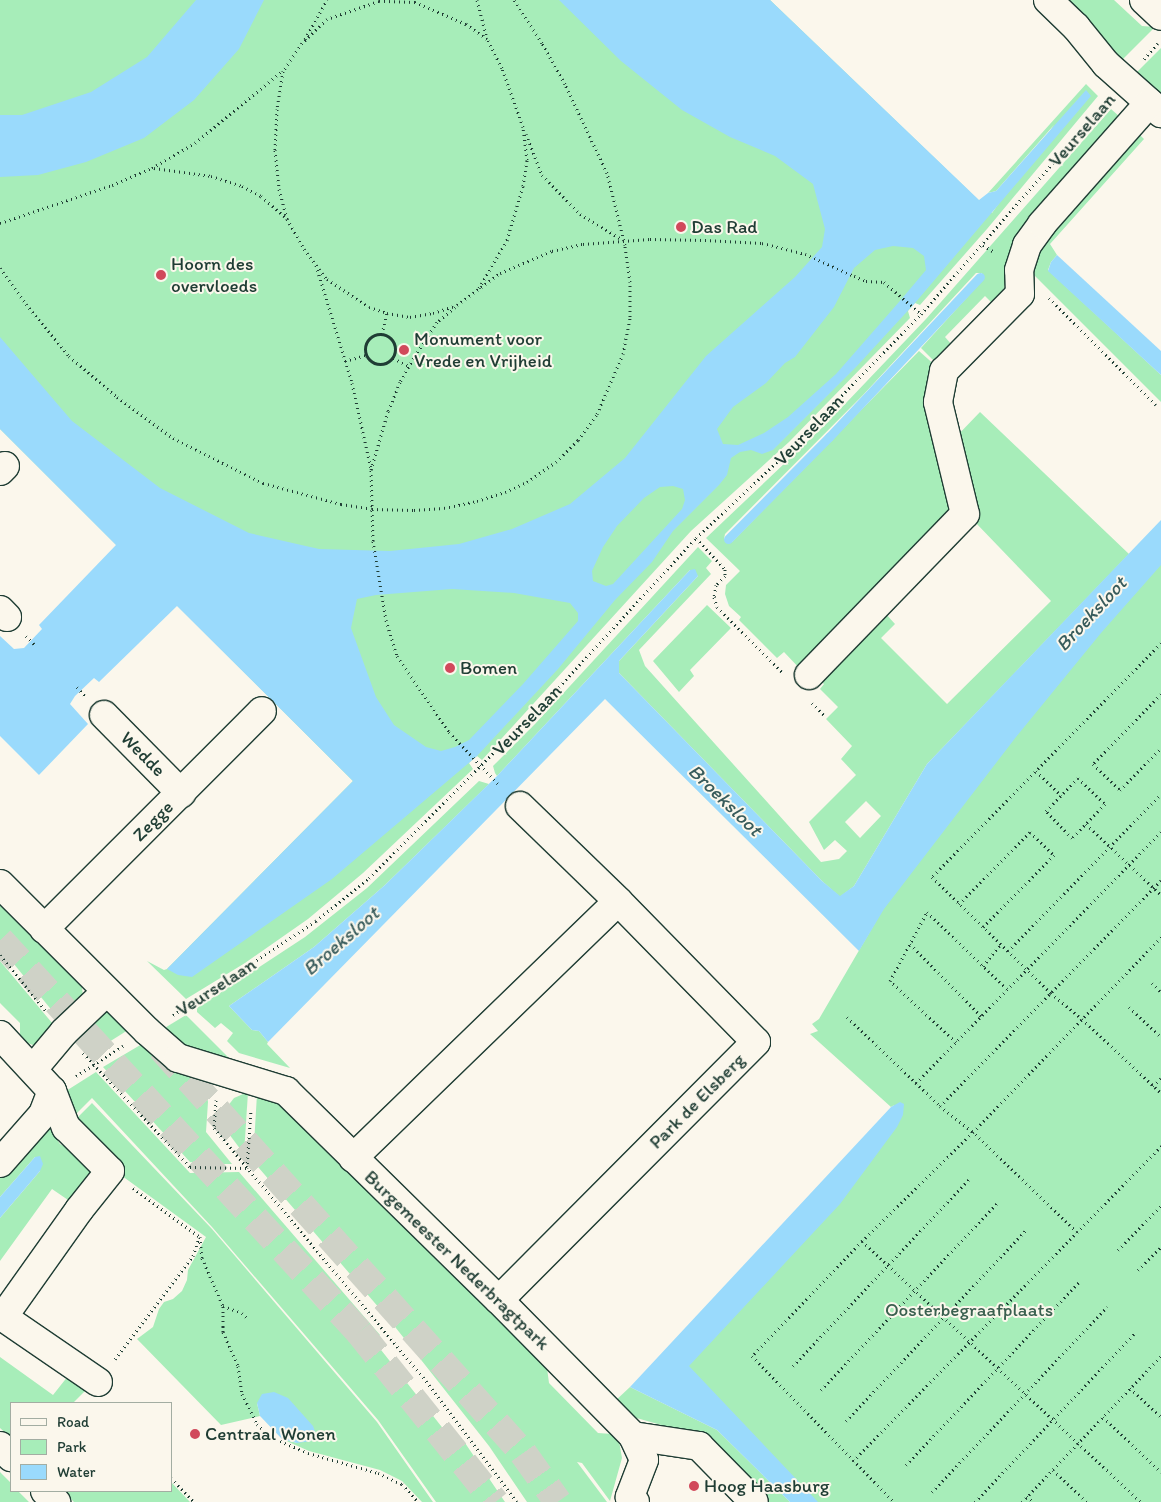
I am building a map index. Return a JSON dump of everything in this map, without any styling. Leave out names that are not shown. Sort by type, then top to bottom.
[{"type":"street","points":[[1048,0],[1076,26],[1106,64],[1155,108]]},
{"type":"street","points":[[1144,0],[1161,16]]},
{"type":"street","name":"Veurselaan","points":[[800,683],[965,514],[938,402],[944,372],[1020,294],[1019,270],[1027,245],[1042,224],[1155,108]]},
{"type":"street","name":"Zegge","points":[[44,929],[262,711]]},
{"type":"street","name":"Wedde","points":[[104,715],[182,793]]},
{"type":"street","name":"Park de Elsberg","points":[[499,1300],[756,1042],[618,901],[520,806]]},
{"type":"street","name":"Burgemeester Nederbragtpark","points":[[0,884],[147,1031],[178,1058],[218,1072],[286,1091],[499,1300],[633,1436],[644,1460],[630,1497],[635,1502]]},
{"type":"street","points":[[353,1158],[618,901]]},
{"type":"street","points":[[33,1069],[64,1032],[107,991]]},
{"type":"street","points":[[0,1035],[52,1091],[66,1127],[110,1171],[79,1210],[3,1317],[98,1382]]},
{"type":"street","points":[[0,1164],[43,1114],[52,1091]]},
{"type":"street","points":[[633,1436],[699,1446],[754,1502]]},
{"type":"street","points":[[0,1446],[10,1456]]},
{"type":"street","points":[[46,1492],[56,1502]]},
{"type":"path","points":[[0,223],[112,185],[152,168],[195,143],[283,70],[302,44],[327,0]]},
{"type":"path","points":[[477,0],[487,39],[502,68],[542,175],[580,214],[624,240]]},
{"type":"path","points":[[0,268],[26,304],[69,356],[142,417],[173,438],[263,483],[341,504],[372,509],[444,508],[505,492],[527,482],[556,462],[578,440],[597,414],[623,354],[630,317],[630,282],[624,240],[607,173],[591,137],[542,43],[514,0]]},
{"type":"path","points":[[302,44],[327,19],[379,1],[415,2],[466,24],[487,39]]},
{"type":"path","points":[[283,70],[277,109],[275,150],[279,189],[287,219],[304,249],[327,279],[350,296],[387,313],[410,317],[457,306]]},
{"type":"path","name":"Veurselaan","points":[[52,1091],[316,921],[369,878],[481,768],[559,687],[696,538],[780,460],[921,314],[1125,80]]},
{"type":"path","points":[[479,288],[507,240],[523,186],[527,160],[523,127]]},
{"type":"path","points":[[152,168],[211,176],[242,186],[260,196],[287,219]]},
{"type":"path","points":[[371,470],[388,411],[409,366],[437,322],[500,273],[552,251],[583,244],[624,240],[704,240],[762,243],[805,254],[866,281],[884,282],[921,314]]},
{"type":"path","points":[[316,264],[345,360],[371,470],[373,541],[383,602],[397,656],[449,732],[481,768]]},
{"type":"path","points":[[1019,270],[1156,405]]},
{"type":"path","points":[[382,334],[387,313]]},
{"type":"path","points":[[377,334],[382,334],[394,343],[393,358],[385,363],[376,364],[366,355],[365,345],[368,340],[377,334]]},
{"type":"path","points":[[345,360],[366,355]]},
{"type":"path","points":[[393,358],[409,366]]},
{"type":"path","points":[[696,538],[725,569],[725,576],[716,585],[714,597],[717,607],[800,683],[824,715]]},
{"type":"path","points":[[11,621],[36,646]]},
{"type":"path","points":[[1160,645],[932,877],[1051,993],[1082,1019],[1161,1093]]},
{"type":"path","points":[[77,687],[82,693]]},
{"type":"path","points":[[1161,694],[1093,764],[1120,790],[1161,748]]},
{"type":"path","name":"Veurselaan","points":[[481,768],[488,775]]},
{"type":"path","points":[[1036,771],[1061,796]]},
{"type":"path","points":[[1078,778],[1105,804],[1086,824],[1072,838],[1046,811],[1078,778]]},
{"type":"path","points":[[1008,951],[1161,794]]},
{"type":"path","points":[[1086,824],[1161,895]]},
{"type":"path","points":[[959,904],[1030,832],[1042,843],[1054,855],[983,927]]},
{"type":"path","points":[[916,1082],[1161,832]]},
{"type":"path","points":[[940,1106],[1161,880]]},
{"type":"path","points":[[956,1042],[890,981],[927,912],[1007,989]]},
{"type":"path","points":[[894,1502],[852,1461],[752,1356],[862,1241],[973,1132],[1161,937]]},
{"type":"path","points":[[910,944],[981,1016]]},
{"type":"path","points":[[983,966],[1001,944]]},
{"type":"path","points":[[1152,983],[1161,992]]},
{"type":"path","points":[[1130,1007],[1161,1037]]},
{"type":"path","points":[[847,1017],[940,1106],[973,1132],[1077,1232]]},
{"type":"path","points":[[94,1065],[190,1167],[248,1168]]},
{"type":"path","points":[[218,1072],[214,1128],[423,1377],[517,1502]]},
{"type":"path","points":[[1153,1086],[1161,1078]]},
{"type":"path","points":[[248,1168],[253,1082]]},
{"type":"path","points":[[852,1461],[1160,1148]]},
{"type":"path","points":[[110,1171],[200,1237],[202,1258],[223,1306],[223,1332],[238,1366],[242,1394],[257,1424],[271,1437],[308,1454],[378,1473],[402,1484],[418,1502]]},
{"type":"path","points":[[793,1366],[970,1178]]},
{"type":"path","points":[[821,1390],[997,1203]]},
{"type":"path","points":[[1118,1250],[1161,1206]]},
{"type":"path","points":[[846,1421],[1026,1230]]},
{"type":"path","points":[[98,1382],[193,1256],[200,1237]]},
{"type":"path","points":[[862,1241],[1141,1502]]},
{"type":"path","points":[[1138,1270],[1161,1246]]},
{"type":"path","points":[[906,1465],[1080,1281]]},
{"type":"path","points":[[223,1306],[242,1313],[248,1319]]},
{"type":"path","points":[[932,1492],[1107,1307]]},
{"type":"path","points":[[976,1502],[1135,1333]]},
{"type":"path","points":[[1022,1502],[1160,1358]]},
{"type":"path","points":[[1130,1388],[1161,1417]]},
{"type":"path","points":[[1103,1417],[1161,1472]]},
{"type":"path","points":[[1053,1470],[1087,1502]]},
{"type":"path","points":[[172,1479],[194,1502]]},
{"type":"path","points":[[1027,1496],[1033,1502]]},
{"type":"green space","points":[[0,0],[770,0],[992,213],[1054,125],[996,191],[988,193],[1086,84],[1098,96],[987,229],[920,305],[915,303],[908,311],[910,318],[789,442],[691,531],[482,760],[477,756],[469,763],[473,769],[363,873],[308,919],[245,963],[186,999],[147,961],[164,970],[167,969],[353,781],[0,429]]},
{"type":"green space","points":[[1064,0],[1114,0],[1142,26],[1155,27],[1120,62]]},
{"type":"green space","points":[[1161,48],[1161,99],[1133,76]]},
{"type":"green space","points":[[1111,109],[1120,117],[1014,246],[1004,288],[998,298],[993,304],[985,296],[945,337],[952,345],[939,366],[921,348],[982,281],[982,273],[976,273],[864,394],[725,534],[724,539],[732,542],[919,351],[937,367],[952,498],[948,524],[802,671],[784,652],[777,658],[739,620],[741,617],[729,606],[725,594],[726,585],[740,571],[706,538],[826,424],[926,319]]},
{"type":"green space","points":[[1138,133],[1144,139],[1050,244],[1057,255],[1051,262],[1048,270],[1161,375],[1161,402],[1032,273],[1035,258],[1044,239]]},
{"type":"green space","points":[[980,412],[1129,554],[927,764],[854,886],[840,897],[822,881],[619,673],[619,661],[698,576],[690,570],[497,776],[493,766],[535,724],[698,547],[712,561],[706,568],[711,574],[639,650],[645,666],[821,862],[839,859],[847,851],[835,840],[824,850],[809,822],[856,775],[841,759],[852,746],[826,719],[838,707],[820,689],[824,684],[818,678],[885,613],[895,624],[881,638],[947,704],[1051,601],[974,521],[954,439]],"holes":[[[866,801],[881,816],[860,838],[845,822]]]},
{"type":"green space","name":"Oosterbegraafplaats","points":[[1156,561],[1161,565],[1161,1502],[802,1502],[653,1368],[881,1123],[894,1105],[891,1107],[810,1034],[818,1031],[812,1024],[819,1019],[875,923],[896,869]]},
{"type":"green space","points":[[707,605],[731,628],[690,670],[694,676],[679,692],[653,661]]},
{"type":"green space","points":[[479,781],[489,784],[385,885],[314,947],[229,1006],[252,1030],[259,1031],[268,1042],[267,1044],[290,1068],[239,1053],[227,1041],[233,1033],[221,1023],[215,1028],[197,1012],[197,1008],[305,937],[367,888]]},
{"type":"green space","points":[[0,902],[75,977],[82,987],[83,997],[63,1024],[0,947]]},
{"type":"green space","points":[[0,961],[58,1030],[45,1043],[35,1046],[20,1036],[20,1023],[0,1003]]},
{"type":"green space","points":[[105,1012],[111,1012],[128,1030],[90,1054],[75,1038]]},
{"type":"green space","points":[[186,1015],[233,1062],[186,1050],[163,1029]]},
{"type":"green space","points":[[142,1044],[173,1072],[197,1078],[206,1088],[208,1102],[206,1132],[232,1164],[190,1162],[103,1067]]},
{"type":"green space","points":[[96,1072],[190,1173],[239,1172],[380,1335],[374,1341],[456,1445],[463,1440],[505,1502],[436,1502],[378,1420],[212,1227],[92,1098],[75,1115],[66,1091]]},
{"type":"green space","points":[[248,1092],[244,1154],[226,1130],[224,1118],[227,1107],[234,1098]]},
{"type":"green space","points":[[257,1094],[276,1100],[311,1133],[547,1368],[549,1383],[598,1433],[612,1434],[619,1441],[622,1458],[610,1501],[582,1463],[577,1462],[607,1502],[527,1502],[489,1446],[392,1323],[253,1161]]},
{"type":"green space","points":[[92,1103],[212,1229],[377,1422],[433,1502],[422,1502],[402,1481],[380,1470],[309,1451],[282,1439],[297,1443],[257,1403],[260,1416],[221,1425],[137,1339],[153,1327],[159,1309],[164,1302],[173,1299],[182,1291],[187,1280],[188,1270],[206,1237],[118,1173],[81,1126],[78,1117]]},
{"type":"green space","points":[[40,1129],[51,1130],[60,1144],[89,1160],[93,1177],[71,1202],[52,1189],[0,1261],[0,1218],[40,1171],[35,1157],[0,1197],[0,1177]]},
{"type":"green space","points":[[0,1357],[53,1395],[72,1371],[92,1384],[74,1402],[10,1402],[10,1437],[0,1428]]},
{"type":"green space","points":[[630,1387],[717,1430],[790,1502],[764,1502],[693,1434],[633,1417],[614,1402]]},
{"type":"green space","points":[[0,1472],[10,1482],[10,1492],[19,1492],[29,1502],[0,1502]]},
{"type":"green space","points":[[172,1483],[190,1502],[74,1502],[64,1492],[172,1492]]},
{"type":"water","points":[[196,0],[264,0],[239,49],[194,100],[144,138],[86,162],[38,175],[0,177],[0,115],[22,115],[91,92],[147,57]]},
{"type":"water","points":[[559,0],[770,0],[979,200],[988,193],[996,191],[1086,90],[1091,96],[915,303],[857,366],[773,450],[762,454],[751,450],[740,452],[731,458],[727,475],[719,485],[673,531],[652,562],[615,600],[558,669],[477,756],[332,879],[192,977],[178,975],[167,969],[353,781],[177,606],[99,682],[94,678],[75,696],[70,704],[88,724],[39,775],[0,736],[0,636],[14,649],[24,648],[42,629],[39,625],[116,545],[0,429],[0,337],[72,421],[160,488],[249,533],[319,549],[390,551],[459,544],[512,529],[570,504],[625,458],[706,356],[795,277],[822,247],[825,229],[813,184],[775,156],[730,137],[682,110],[621,61]],"holes":[[[893,246],[913,248],[924,256],[926,270],[899,302],[836,374],[788,417],[764,433],[738,445],[723,444],[717,429],[733,407],[766,383],[785,363],[795,357],[834,307],[854,268],[875,250]],[[673,486],[683,489],[685,500],[682,509],[613,584],[606,586],[593,581],[592,571],[603,547],[617,526],[644,498],[660,487]],[[452,589],[514,593],[570,603],[578,613],[578,621],[523,684],[469,740],[441,751],[426,747],[394,725],[376,697],[351,628],[357,599],[376,595]]]},
{"type":"water","points":[[1057,255],[1161,351],[1161,375],[1048,271],[1051,262]]},
{"type":"water","name":"Broeksloot","points":[[1161,520],[1161,565],[1101,633],[1016,737],[884,909],[859,951],[605,699],[268,1042],[259,1031],[252,1030],[229,1006],[314,947],[385,885],[497,776],[690,570],[695,569],[698,576],[619,661],[619,673],[822,881],[840,896],[854,886],[927,764]]},
{"type":"water","points":[[900,1102],[904,1104],[903,1115],[897,1127],[840,1204],[689,1366],[818,1502],[790,1502],[717,1430],[630,1387],[891,1107]]},
{"type":"water","points":[[40,1156],[43,1164],[40,1171],[0,1218],[0,1197],[35,1157]]},
{"type":"water","points":[[274,1392],[288,1398],[313,1426],[316,1434],[311,1441],[297,1443],[282,1439],[260,1416],[257,1403],[262,1394]]},
{"type":"waterway","points":[[728,539],[829,437],[980,277]]},
{"type":"tunnel","points":[[0,940],[359,1332],[495,1502]]},
{"type":"tunnel","points":[[161,1048],[523,1453],[558,1502]]},
{"type":"place","name":"Das Rad","points":[[681,227]]},
{"type":"place","name":"Hoorn des overvloeds","points":[[161,275]]},
{"type":"place","name":"Monument voor Vrede en Vrijheid","points":[[404,350]]},
{"type":"place","name":"Bomen","points":[[450,668]]},
{"type":"place","name":"Centraal Wonen","points":[[195,1434]]},
{"type":"place","name":"Hoog Haasburg","points":[[694,1486]]}]
